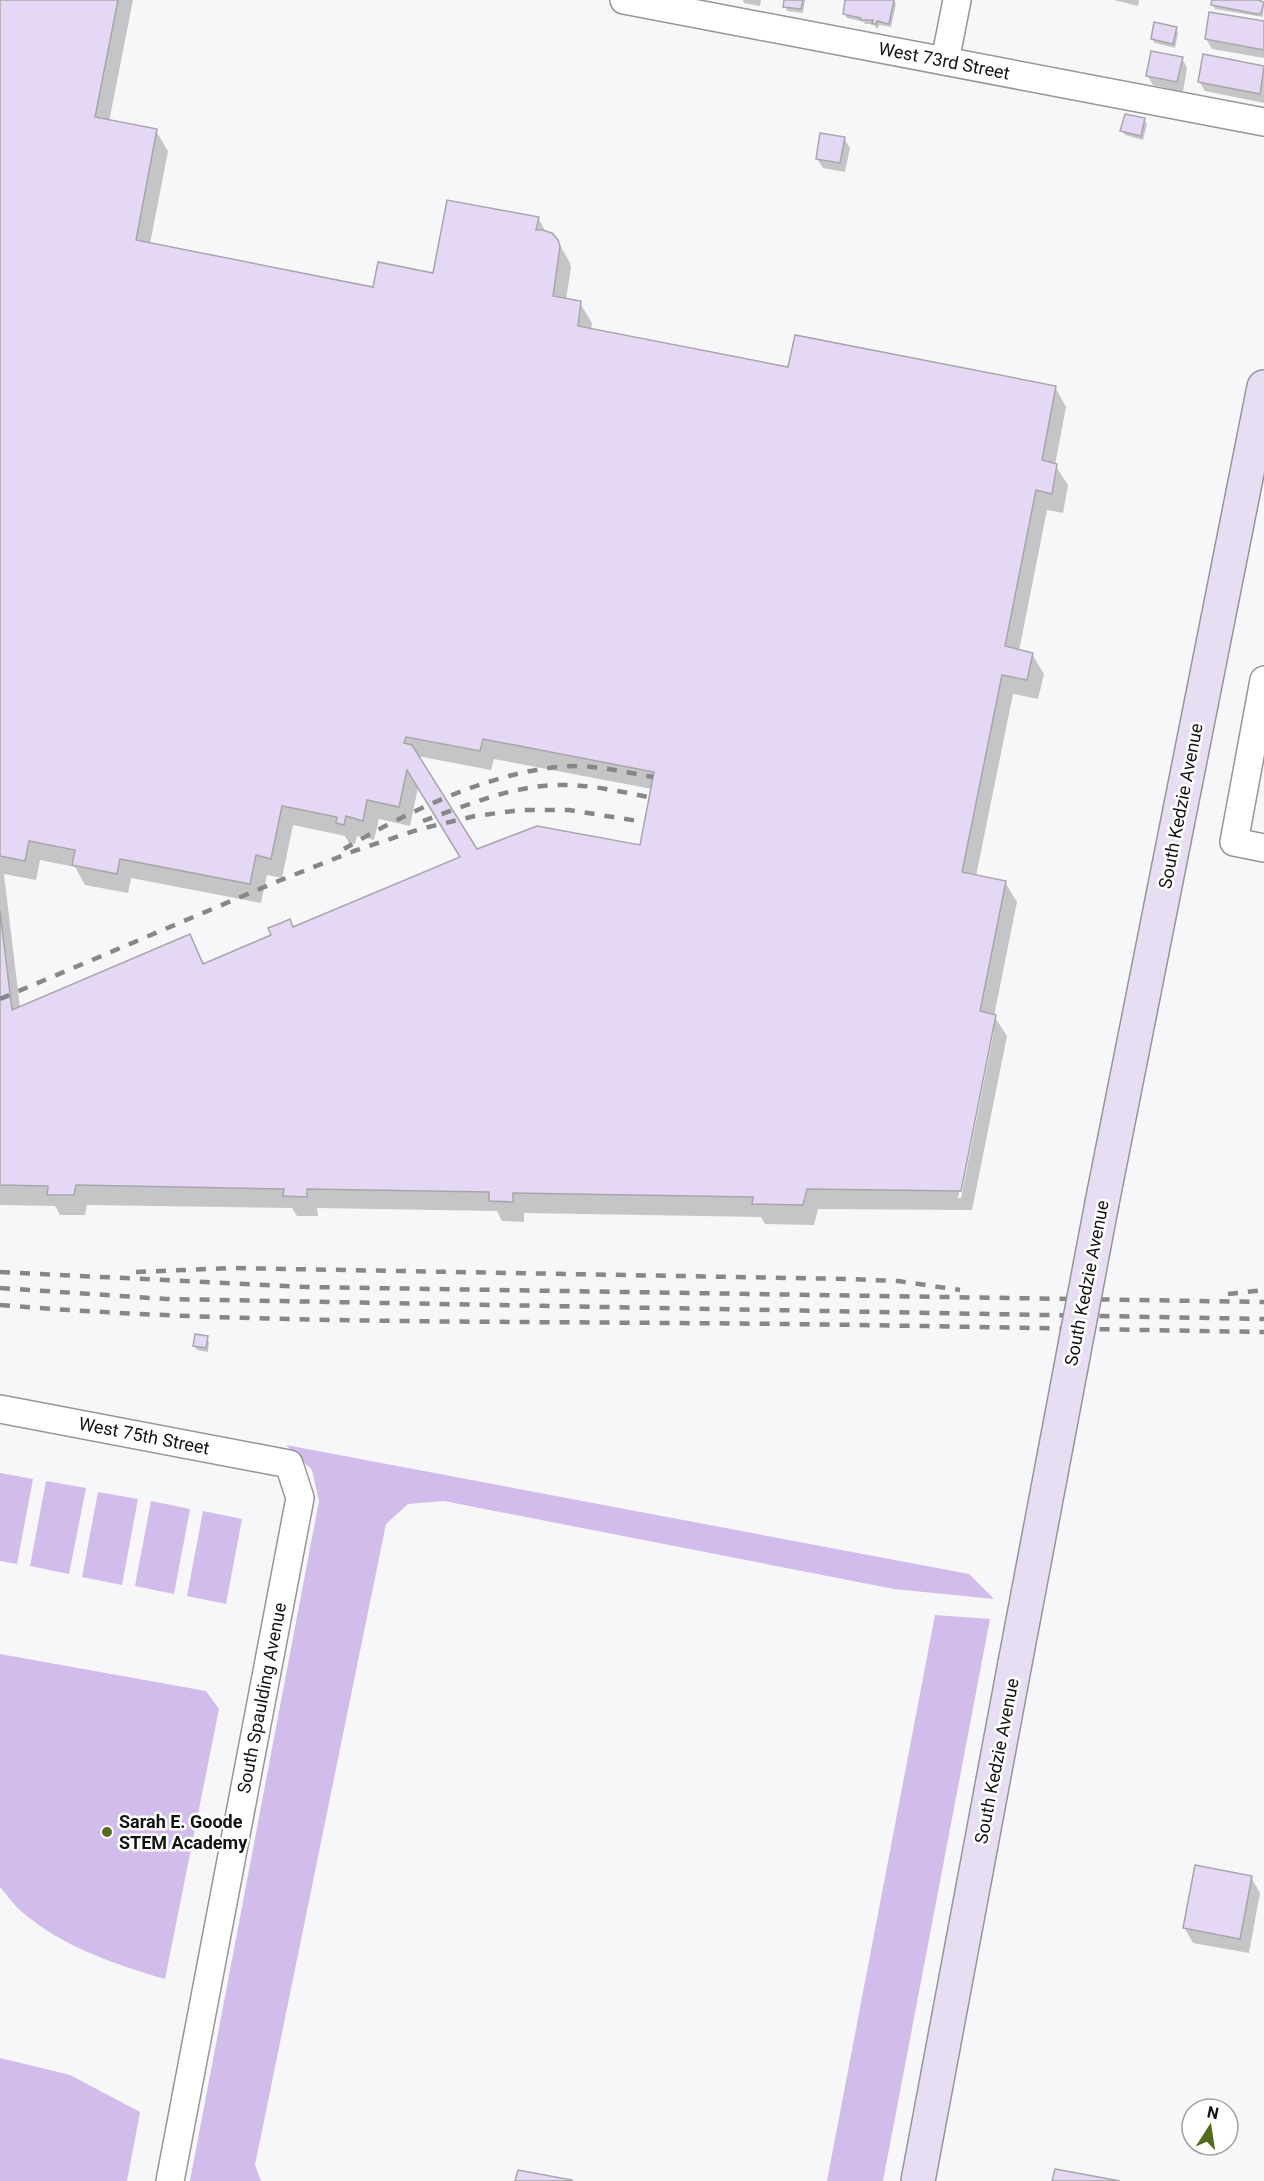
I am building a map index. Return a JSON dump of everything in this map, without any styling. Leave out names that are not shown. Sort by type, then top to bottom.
[{"type":"main road","name":"South Kedzie Avenue","points":[[918,2181],[1102,1203],[1264,387]]},
{"type":"street","name":"West 73rd Street","points":[[624,0],[1264,122]]},
{"type":"street","points":[[945,62],[957,0]]},
{"type":"street","points":[[1264,680],[1234,842],[1264,848]]},
{"type":"street","name":"West 75th Street","points":[[0,1409],[289,1464]]},
{"type":"street","name":"South Spaulding Avenue","points":[[170,2181],[300,1498],[289,1464]]},
{"type":"shaded area","points":[[286,1445],[969,1574],[994,1599],[894,1589],[444,1501],[408,1504],[386,1524],[255,2165],[261,2181],[190,2181],[319,1501],[312,1470]]},
{"type":"shaded area","points":[[0,1473],[33,1479],[17,1564],[0,1561]]},
{"type":"shaded area","points":[[46,1481],[86,1488],[69,1574],[30,1566]]},
{"type":"shaded area","points":[[98,1492],[138,1499],[122,1585],[82,1577]]},
{"type":"shaded area","points":[[151,1501],[190,1509],[174,1594],[135,1586]]},
{"type":"shaded area","points":[[203,1511],[242,1519],[226,1604],[187,1596]]},
{"type":"shaded area","points":[[935,1615],[990,1619],[883,2181],[827,2181]]},
{"type":"shaded area","points":[[0,1654],[206,1691],[219,1709],[165,1979],[90,1953],[54,1935],[22,1912],[0,1887]]},
{"type":"shaded area","points":[[0,2058],[70,2075],[140,2112],[127,2181],[0,2181]]},
{"type":"building","points":[[0,0],[118,0],[95,117],[157,129],[136,240],[373,287],[378,262],[433,273],[447,200],[539,217],[536,230],[552,233],[560,246],[553,296],[581,301],[578,326],[788,367],[795,335],[1056,386],[1042,460],[1057,464],[1052,494],[1036,490],[1005,646],[1033,653],[1027,680],[1002,675],[962,872],[1006,881],[980,1011],[996,1015],[961,1191],[807,1189],[803,1205],[752,1204],[753,1197],[513,1193],[513,1202],[489,1201],[489,1192],[307,1189],[307,1197],[283,1196],[284,1189],[76,1185],[74,1195],[47,1195],[48,1186],[0,1185],[0,911],[12,1010],[190,934],[203,964],[271,935],[268,928],[290,919],[293,927],[460,857],[407,770],[399,807],[367,800],[363,821],[346,816],[344,825],[336,823],[337,817],[282,806],[271,859],[256,855],[250,884],[120,859],[117,874],[72,865],[75,850],[29,841],[25,861],[0,856]],"holes":[[[406,737],[480,751],[483,739],[654,772],[640,845],[537,826],[477,849],[412,745],[404,743]]]},
{"type":"building","points":[[784,0],[803,0],[801,9],[783,7]]},
{"type":"building","points":[[845,0],[894,0],[889,24],[877,21],[876,24],[872,24],[873,20],[861,20],[861,18],[843,14]]},
{"type":"building","points":[[1212,0],[1264,2],[1261,13],[1257,14],[1211,5]]},
{"type":"building","points":[[1209,12],[1264,21],[1264,50],[1205,39]]},
{"type":"building","points":[[1154,22],[1177,27],[1173,44],[1151,39]]},
{"type":"building","points":[[1151,51],[1183,57],[1177,82],[1146,76]]},
{"type":"building","points":[[1203,54],[1264,66],[1260,94],[1198,82]]},
{"type":"building","points":[[1125,114],[1145,118],[1141,136],[1120,131]]},
{"type":"building","points":[[820,133],[845,137],[840,163],[816,159]]},
{"type":"building","points":[[195,1334],[208,1336],[206,1348],[193,1346]]},
{"type":"building","points":[[1195,1865],[1252,1876],[1240,1939],[1183,1928]]},
{"type":"building","points":[[1055,2169],[1120,2181],[1052,2181]]},
{"type":"building","points":[[518,2170],[572,2180],[572,2181],[515,2181]]},
{"type":"railway","points":[[344,849],[397,820],[457,793],[520,773],[580,766],[653,777]]},
{"type":"railway","points":[[423,821],[488,798],[540,786],[602,788],[648,797]]},
{"type":"railway","points":[[0,999],[276,882],[354,851],[420,829],[475,816],[521,810],[569,810],[644,822]]},
{"type":"railway","points":[[136,1272],[233,1268],[847,1279],[898,1281],[960,1290]]},
{"type":"railway","points":[[0,1272],[307,1287],[1264,1302]]},
{"type":"railway","points":[[0,1288],[166,1299],[1264,1319]]},
{"type":"railway","points":[[1228,1294],[1264,1290]]},
{"type":"railway","points":[[0,1305],[167,1315],[333,1320],[816,1324],[1264,1332]]},
{"type":"place","name":"Sarah E. Goode STEM Academy","points":[[107,1832]]}]
